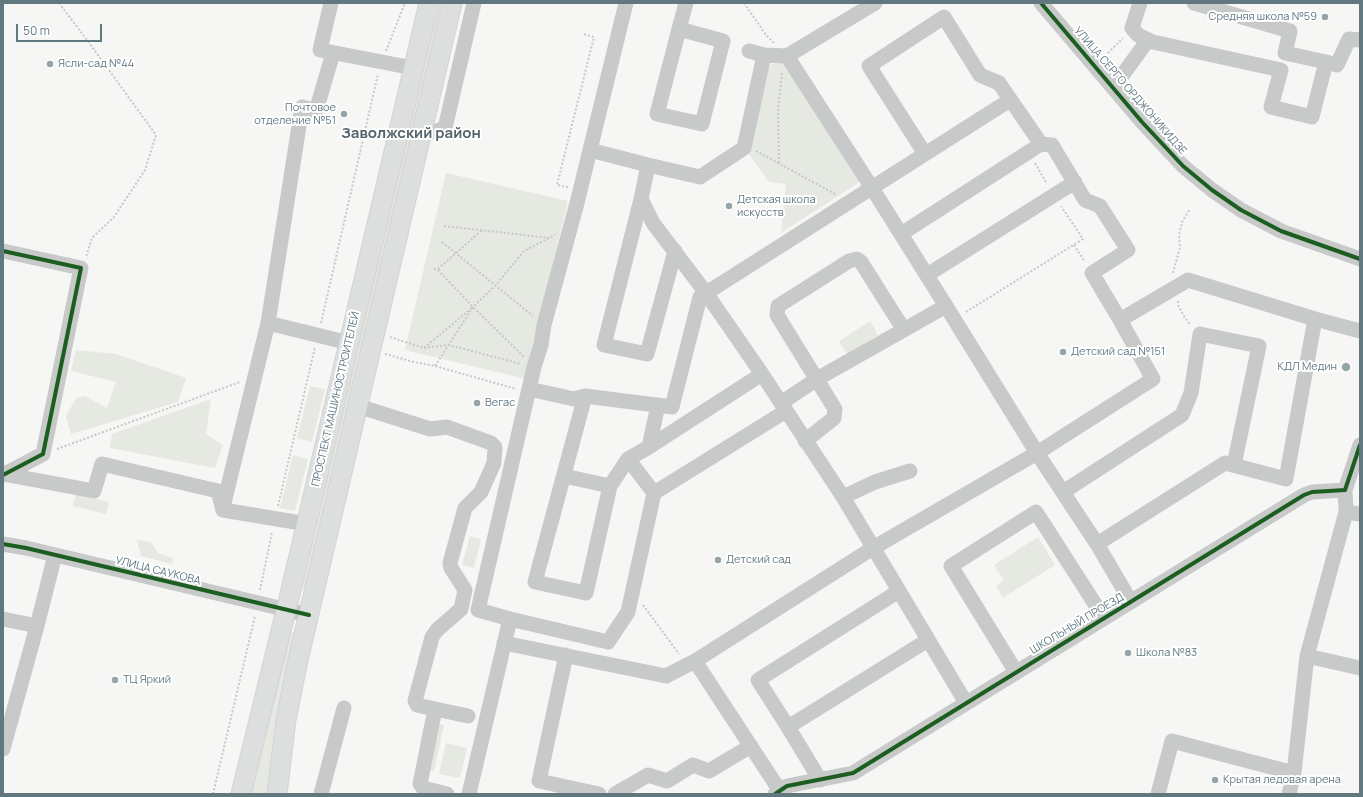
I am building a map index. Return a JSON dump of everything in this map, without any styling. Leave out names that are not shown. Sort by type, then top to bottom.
[{"type":"main road","name":"ПРОСПЕКТ МАШИНОСТРОИТЕЛЕЙ","points":[[241,794],[286,610],[429,3]]},
{"type":"main road","name":"ПРОСПЕКТ МАШИНОСТРОИТЕЛЕЙ","points":[[277,794],[286,720],[294,678],[452,3]]},
{"type":"main road","points":[[261,712],[286,720]]},
{"type":"street","points":[[331,3],[320,50],[413,68]]},
{"type":"street","points":[[421,136],[445,128],[474,3]]},
{"type":"street","points":[[478,610],[528,391],[541,345],[544,325],[572,223],[626,3]]},
{"type":"street","points":[[679,29],[724,41],[702,124],[657,114],[679,29],[686,3]]},
{"type":"street","points":[[749,51],[764,55],[786,56],[875,3]]},
{"type":"street","name":"УЛИЦА СЕРГО ОРДЖОНИКИДЗЕ","points":[[1041,3],[1113,88],[1170,152],[1198,179],[1240,210],[1281,231],[1360,259]]},
{"type":"street","points":[[1140,3],[1132,28],[1138,35],[1148,40],[1281,70]]},
{"type":"street","points":[[1194,3],[1290,31],[1271,107],[1312,117],[1326,62]]},
{"type":"street","points":[[925,154],[869,66],[944,17],[980,75],[999,83],[1010,100],[1035,148]]},
{"type":"street","points":[[1285,53],[1338,65],[1349,39],[1360,40]]},
{"type":"street","points":[[1113,88],[1148,40]]},
{"type":"street","points":[[223,510],[268,323],[302,107],[316,110],[333,53]]},
{"type":"street","points":[[590,150],[700,177],[744,148],[764,55]]},
{"type":"street","points":[[786,56],[928,275],[1037,453],[1097,544],[1131,602]]},
{"type":"street","points":[[528,391],[574,399],[585,396],[672,407],[700,296],[1010,100]]},
{"type":"street","points":[[504,643],[666,676],[691,663],[873,548],[1037,453],[1153,379],[1092,273],[1128,250],[1100,206],[1085,200],[1052,145],[1035,148],[902,234]]},
{"type":"street","points":[[648,165],[641,199],[604,345],[647,354],[675,250]]},
{"type":"street","points":[[928,275],[1074,182]]},
{"type":"street","points":[[641,199],[653,223],[675,250],[762,374],[842,497],[966,703]]},
{"type":"street","points":[[3,251],[82,268],[43,454],[3,474]]},
{"type":"street","points":[[805,441],[834,418],[835,409],[777,315],[777,308],[849,261],[857,259],[861,262],[904,330]]},
{"type":"street","points":[[1120,320],[1188,280],[1315,319],[1360,331]]},
{"type":"street","points":[[608,642],[628,612],[654,493],[783,407],[817,379],[946,306]]},
{"type":"street","points":[[1286,479],[1315,319]]},
{"type":"street","points":[[268,323],[349,343]]},
{"type":"street","points":[[1063,492],[1182,416],[1191,393],[1200,334],[1259,346],[1234,465]]},
{"type":"street","points":[[585,396],[535,582],[586,593],[610,486],[628,459],[762,374]]},
{"type":"street","points":[[650,446],[658,405]]},
{"type":"street","points":[[358,406],[430,429],[446,427],[491,443],[495,447],[494,463],[481,492],[465,508],[450,563],[451,568],[465,590],[461,608],[437,630],[432,637],[415,701],[417,705],[468,716]]},
{"type":"street","points":[[1289,794],[1294,773],[1307,656],[1353,513],[1345,490],[1360,446]]},
{"type":"street","points":[[628,459],[654,493]]},
{"type":"street","points":[[3,474],[94,491],[102,464],[218,491],[223,510]]},
{"type":"street","points":[[1097,544],[1225,464],[1286,479],[1304,496]]},
{"type":"street","points":[[842,497],[875,482],[910,471]]},
{"type":"street","points":[[564,476],[610,486]]},
{"type":"street","name":"ШКОЛЬНЫЙ ПРОЕЗД","points":[[778,792],[788,786],[853,773],[1304,496],[1312,492],[1345,490]]},
{"type":"street","points":[[223,510],[306,524]]},
{"type":"street","points":[[1016,672],[951,566],[1036,512],[1104,618]]},
{"type":"street","name":"УЛИЦА САУКОВА","points":[[3,544],[309,615]]},
{"type":"street","points":[[3,749],[55,555]]},
{"type":"street","points":[[820,780],[758,680],[899,591]]},
{"type":"street","points":[[461,608],[478,610],[608,642],[624,668]]},
{"type":"street","points":[[3,619],[37,626]]},
{"type":"street","points":[[468,794],[510,619]]},
{"type":"street","points":[[788,727],[928,640]]},
{"type":"street","points":[[566,655],[539,781],[599,794]]},
{"type":"street","points":[[1307,656],[1360,668]]},
{"type":"street","points":[[691,663],[751,746],[778,792]]},
{"type":"street","points":[[321,794],[344,708]]},
{"type":"street","points":[[435,709],[420,784],[423,788],[447,794]]},
{"type":"street","points":[[1158,794],[1172,741],[1294,773]]},
{"type":"street","points":[[615,794],[648,775],[667,781],[693,765],[709,771],[751,746]]},
{"type":"path","points":[[59,3],[156,136],[145,170],[114,217],[92,238],[82,268]]},
{"type":"path","points":[[213,794],[258,604],[261,582],[381,62],[405,3]]},
{"type":"path","points":[[744,3],[766,35],[786,56],[778,110],[779,163]]},
{"type":"path","points":[[1108,53],[1132,28]]},
{"type":"path","points":[[580,190],[557,185],[594,37],[583,34]]},
{"type":"path","points":[[745,145],[850,202]]},
{"type":"path","points":[[954,319],[1083,239],[1054,195],[1035,148]]},
{"type":"path","points":[[1190,209],[1182,222],[1179,235],[1180,247],[1173,289],[1178,305],[1185,318],[1200,334]]},
{"type":"path","points":[[424,348],[473,307],[496,285],[524,251],[550,238],[572,223]]},
{"type":"path","points":[[444,226],[550,238]]},
{"type":"path","points":[[438,270],[482,230]]},
{"type":"path","points":[[442,242],[544,325]]},
{"type":"path","points":[[1074,245],[1092,273]]},
{"type":"path","points":[[434,269],[438,270],[534,367]]},
{"type":"path","points":[[435,366],[473,307]]},
{"type":"path","points":[[387,336],[424,348],[449,345],[534,367]]},
{"type":"path","points":[[384,348],[383,354],[435,366],[528,391]]},
{"type":"path","points":[[43,454],[255,376]]},
{"type":"path","points":[[633,591],[691,663]]},
{"type":"shaded area","points":[[438,3],[443,3],[306,589],[300,588]]},
{"type":"shaded area","points":[[780,59],[860,174],[858,183],[781,233],[786,184],[769,182],[746,150],[765,69]]},
{"type":"shaded area","points":[[446,173],[568,201],[526,379],[405,350]]},
{"type":"shaded area","points":[[870,321],[878,335],[847,354],[839,341]]},
{"type":"shaded area","points":[[76,350],[116,354],[186,378],[178,402],[71,434],[66,416],[76,398],[84,396],[107,408],[116,382],[71,371]]},
{"type":"shaded area","points":[[310,386],[325,389],[312,442],[297,438]]},
{"type":"shaded area","points":[[211,399],[206,434],[223,445],[215,468],[110,448],[112,434]]},
{"type":"shaded area","points":[[293,455],[308,459],[295,511],[280,508]]},
{"type":"shaded area","points":[[76,494],[109,502],[106,514],[73,506]]},
{"type":"shaded area","points":[[470,536],[481,539],[474,568],[462,565]]},
{"type":"shaded area","points":[[1038,537],[1055,565],[1003,598],[996,586],[1004,580],[994,565]]},
{"type":"shaded area","points":[[137,540],[151,542],[158,553],[174,559],[172,564],[141,556]]},
{"type":"shaded area","points":[[290,632],[296,633],[268,794],[249,794]]},
{"type":"shaded area","points":[[438,724],[444,725],[434,771],[428,769]]},
{"type":"shaded area","points":[[446,743],[467,748],[460,778],[439,774]]},
{"type":"cycle path","points":[[1041,3],[1142,122],[1183,166],[1212,190],[1241,210],[1281,231],[1360,259]]},
{"type":"cycle path","points":[[3,251],[81,268],[43,454],[3,475]]},
{"type":"cycle path","points":[[775,794],[787,786],[853,773],[1304,495],[1312,492],[1345,490],[1360,445]]},
{"type":"cycle path","points":[[3,544],[26,548],[309,615]]},
{"type":"place","name":"Средняя школа №59","points":[[1325,17]]},
{"type":"place","name":"Ясли-сад №44","points":[[50,64]]},
{"type":"place","name":"Почтовое отделение №51","points":[[344,114]]},
{"type":"place","name":"Детская школа искусств","points":[[729,206]]},
{"type":"place","name":"Детский сад №151","points":[[1063,352]]},
{"type":"place","name":"КДЛ Медин","points":[[1346,367]]},
{"type":"place","name":"Вегас","points":[[477,403]]},
{"type":"place","name":"Детский сад","points":[[718,560]]},
{"type":"place","name":"Школа №83","points":[[1128,653]]},
{"type":"place","name":"ТЦ Яркий","points":[[115,680]]},
{"type":"place","name":"Крытая ледовая арена","points":[[1215,780]]},
{"type":"district","name":"Заволжский район","points":[[411,134]]}]
